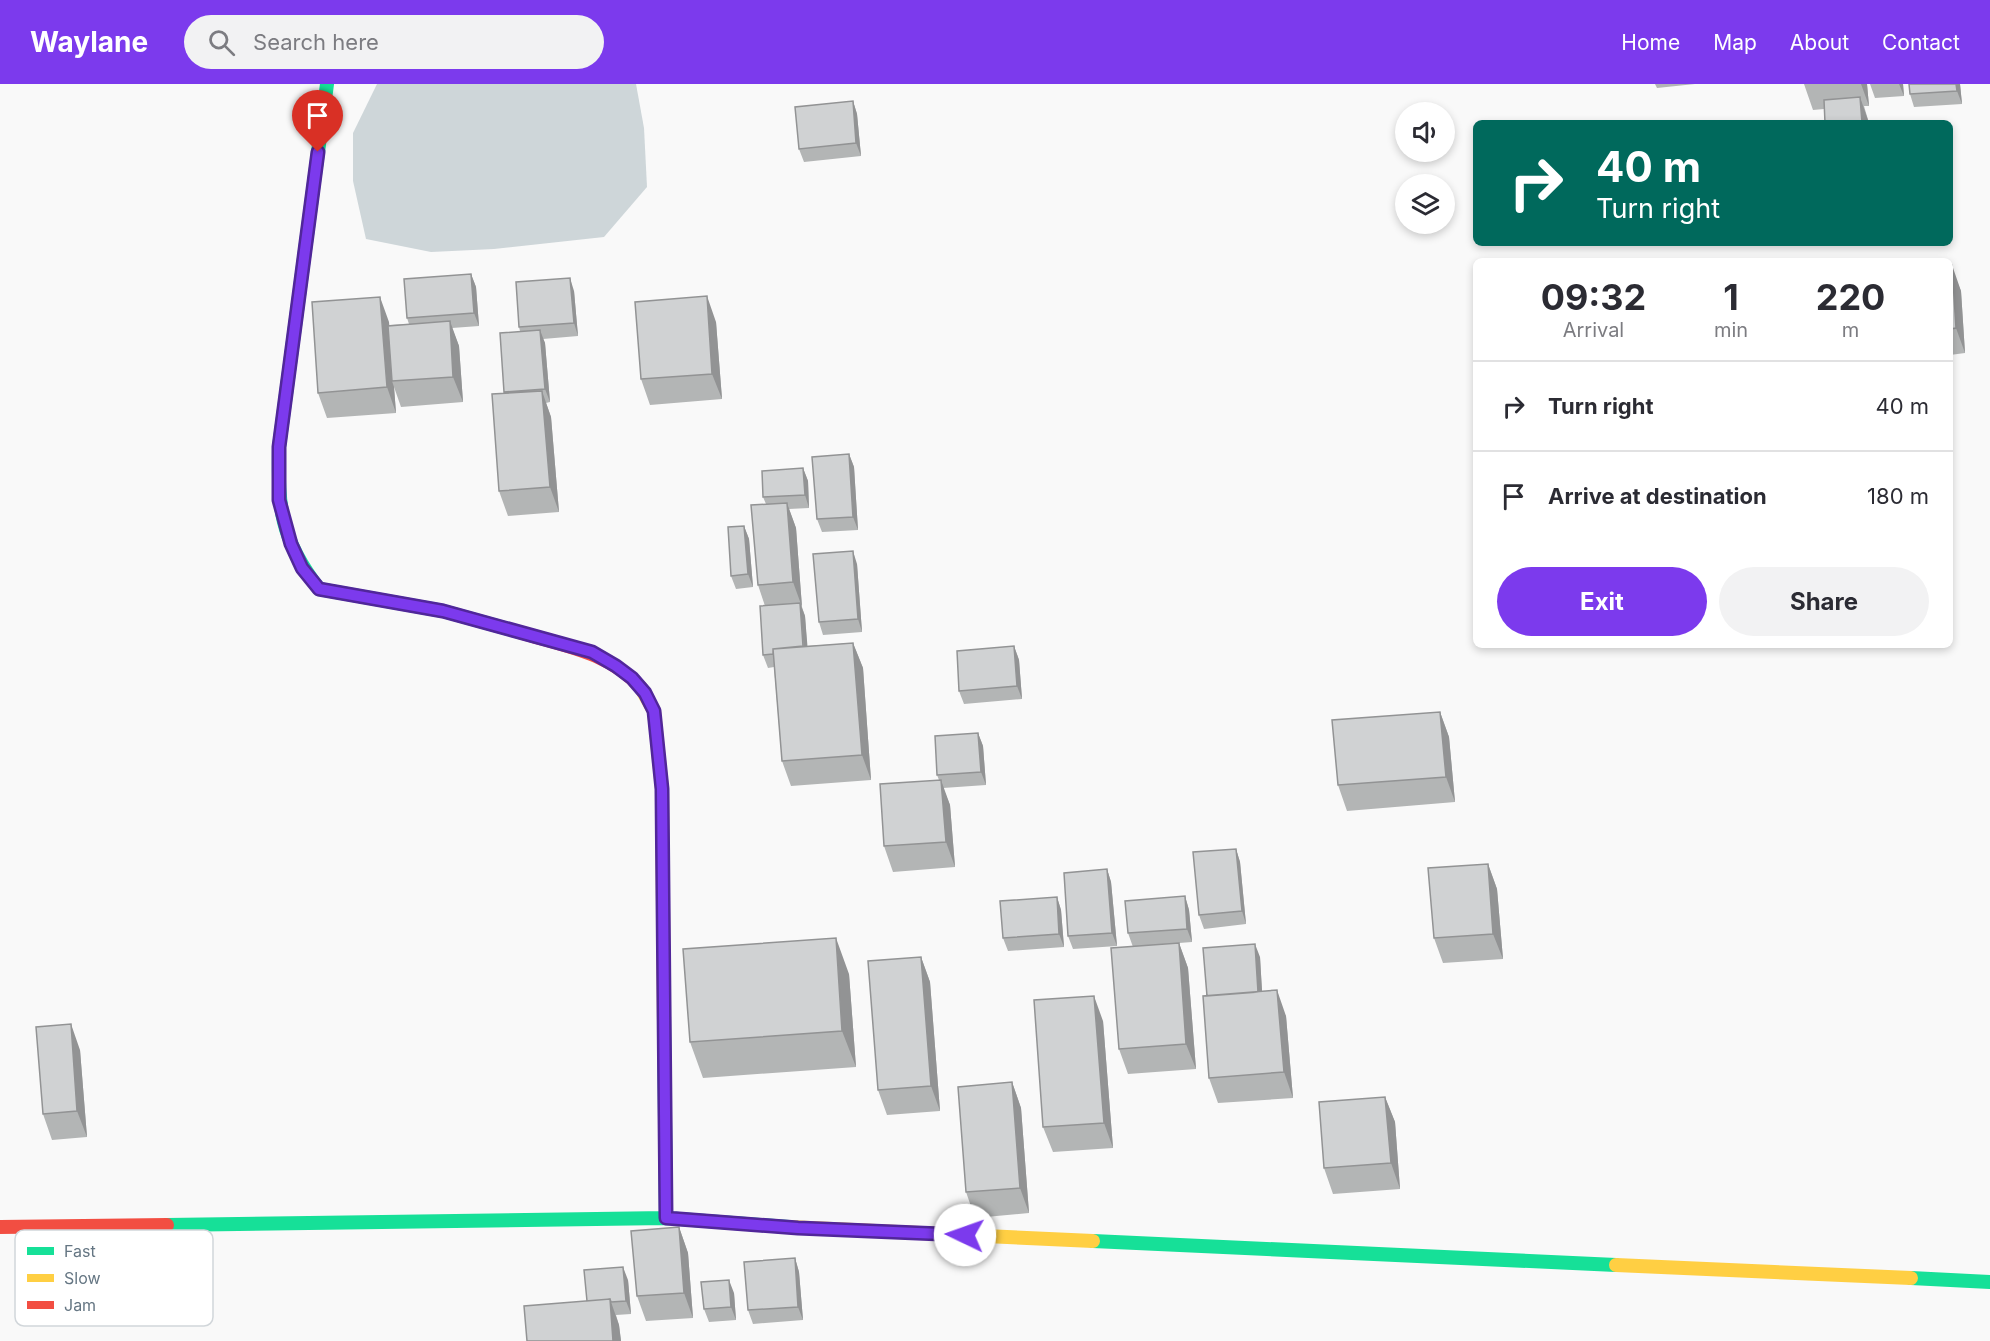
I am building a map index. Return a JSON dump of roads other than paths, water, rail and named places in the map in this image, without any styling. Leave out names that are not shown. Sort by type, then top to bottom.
[{"type":"street","points":[[327,84],[279,447],[279,500],[291,544],[302,568],[319,589],[443,611],[592,652],[632,678],[645,693],[654,711],[662,789],[666,1218]]},
{"type":"street","points":[[0,1227],[666,1218],[798,1228],[1990,1282]]}]
